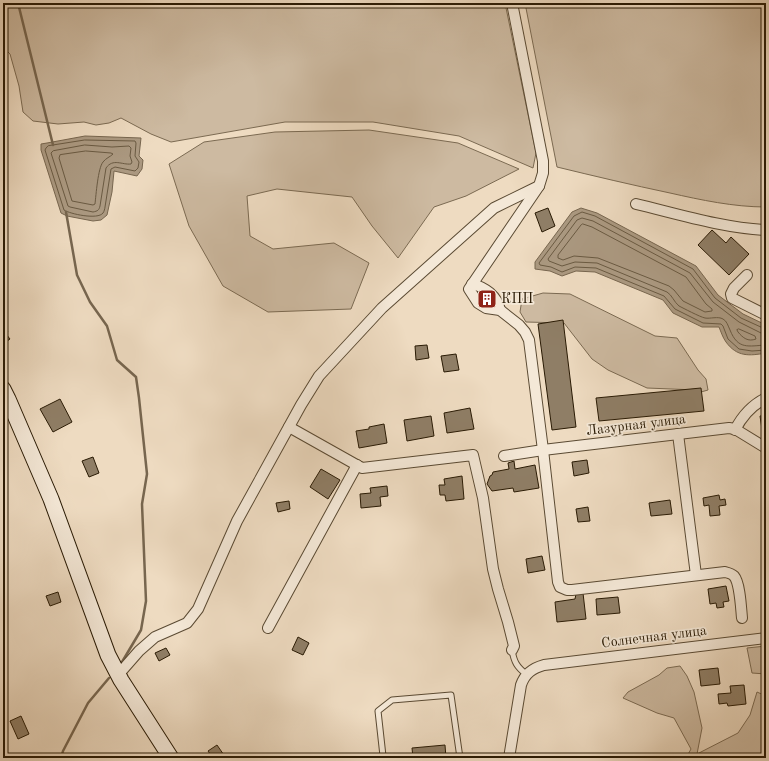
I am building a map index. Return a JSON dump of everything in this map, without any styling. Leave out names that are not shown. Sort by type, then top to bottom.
[{"type":"street","points":[[471,286],[539,186],[543,173],[543,161],[512,3]]},
{"type":"street","points":[[118,675],[139,651],[155,637],[187,623],[198,609],[237,521],[301,405],[319,376],[382,308],[494,208],[539,186]]},
{"type":"street","points":[[636,204],[719,224],[766,230]]},
{"type":"street","points":[[747,275],[734,288],[731,294],[732,298],[766,314]]},
{"type":"street","points":[[471,286],[482,288],[489,292],[497,302],[500,310]]},
{"type":"street","points":[[471,286],[478,303],[486,308],[500,310],[519,325],[529,340],[558,582],[560,588],[572,590],[725,572],[734,576],[738,586],[742,618]]},
{"type":"street","points":[[5,396],[50,495],[108,655],[118,675],[171,758]]},
{"type":"street","points":[[735,430],[747,411],[766,398]]},
{"type":"street","points":[[289,427],[362,468],[473,455],[483,498],[493,569],[514,646],[512,650]]},
{"type":"street","name":"Лазурная улица","points":[[504,456],[729,428],[766,448]]},
{"type":"street","points":[[678,434],[696,575]]},
{"type":"street","points":[[268,628],[357,465]]},
{"type":"street","name":"Солнечная улица","points":[[526,674],[544,664],[766,638]]},
{"type":"street","points":[[509,758],[521,685],[526,674]]},
{"type":"lane","points":[[512,650],[518,667],[526,674]]},
{"type":"lane","points":[[383,756],[378,711],[392,700],[451,695],[460,758]]},
{"type":"shaded area","points":[[3,3],[505,3],[536,153],[533,168],[459,136],[373,122],[285,122],[171,142],[151,134],[121,118],[109,123],[96,125],[84,122],[58,124],[33,121],[23,112],[19,86],[10,54],[3,47]]},
{"type":"shaded area","points":[[525,3],[766,3],[766,207],[742,206],[706,201],[557,167]]},
{"type":"shaded area","points":[[369,130],[458,143],[519,169],[466,196],[434,207],[398,258],[372,226],[352,197],[277,189],[247,196],[250,236],[273,249],[334,243],[369,263],[351,309],[268,312],[223,286],[189,226],[169,164],[204,142],[275,132]]},
{"type":"shaded area","points":[[543,293],[570,294],[655,336],[677,338],[698,370],[706,379],[708,390],[701,392],[696,390],[647,388],[608,370],[592,359],[564,323],[526,322],[520,312],[522,299]]},
{"type":"shaded area","points":[[766,646],[766,674],[752,673],[747,648]]},
{"type":"shaded area","points":[[680,666],[687,676],[694,692],[702,728],[697,754],[738,733],[750,715],[757,692],[766,696],[766,745],[763,754],[766,753],[766,758],[686,758],[691,749],[674,718],[657,713],[623,698],[628,692],[659,675],[667,668]]},
{"type":"water","points":[[85,136],[141,138],[139,156],[143,160],[142,169],[137,176],[114,171],[112,192],[107,215],[101,220],[93,221],[67,216],[61,213],[41,150],[41,144]]},
{"type":"water","points":[[581,208],[597,213],[696,266],[718,295],[743,314],[766,325],[766,353],[749,355],[739,353],[730,347],[726,342],[719,327],[702,327],[673,313],[663,300],[595,272],[576,271],[562,276],[550,271],[535,269],[535,262],[572,212]]},
{"type":"building","points":[[548,208],[555,226],[542,232],[535,213]]},
{"type":"building","points":[[712,230],[726,243],[731,237],[749,254],[729,275],[698,245]]},
{"type":"building","name":"КПП","points":[[485,295],[492,301],[490,304],[483,302],[482,297]]},
{"type":"building","points":[[563,320],[576,427],[552,430],[538,324]]},
{"type":"building","points":[[4,327],[8,332],[6,334],[10,339],[3,344],[3,328]]},
{"type":"building","points":[[427,345],[429,358],[416,360],[415,346]]},
{"type":"building","points":[[456,354],[459,370],[444,372],[441,356]]},
{"type":"building","points":[[701,388],[704,411],[599,421],[596,398]]},
{"type":"building","points":[[60,399],[72,422],[53,432],[40,409]]},
{"type":"building","points":[[470,408],[474,429],[447,433],[444,413]]},
{"type":"building","points":[[766,415],[766,436],[763,436],[760,416]]},
{"type":"building","points":[[431,416],[434,436],[407,441],[404,420]]},
{"type":"building","points":[[384,424],[387,443],[359,448],[356,431],[369,429],[369,427]]},
{"type":"building","points":[[93,457],[99,473],[89,477],[82,461]]},
{"type":"building","points":[[587,460],[589,473],[574,476],[572,462]]},
{"type":"building","points":[[514,461],[515,469],[535,465],[539,488],[514,492],[513,488],[492,491],[487,484],[490,476],[493,472],[509,469],[508,463]]},
{"type":"building","points":[[321,469],[340,480],[328,499],[310,487]]},
{"type":"building","points":[[462,476],[464,499],[446,501],[445,495],[440,495],[439,485],[445,485],[444,479]]},
{"type":"building","points":[[387,486],[388,496],[380,497],[381,506],[361,508],[360,494],[371,493],[370,488]]},
{"type":"building","points":[[719,495],[720,500],[725,499],[726,505],[719,506],[720,515],[710,516],[709,505],[704,506],[703,498]]},
{"type":"building","points":[[670,500],[672,514],[651,516],[649,503]]},
{"type":"building","points":[[289,501],[290,509],[278,512],[276,503]]},
{"type":"building","points":[[588,507],[590,521],[578,522],[576,509]]},
{"type":"building","points":[[542,556],[545,570],[528,573],[526,559]]},
{"type":"building","points":[[726,586],[729,601],[723,602],[724,607],[717,608],[716,603],[710,604],[708,589]]},
{"type":"building","points":[[58,592],[61,602],[50,606],[46,596]]},
{"type":"building","points":[[583,593],[586,619],[557,622],[555,602],[575,599],[576,594]]},
{"type":"building","points":[[618,597],[620,613],[597,615],[596,599]]},
{"type":"building","points":[[298,637],[309,643],[303,655],[292,650]]},
{"type":"building","points":[[166,648],[170,655],[159,661],[155,653]]},
{"type":"building","points":[[718,668],[720,684],[701,686],[699,670]]},
{"type":"building","points":[[744,685],[746,704],[728,706],[727,703],[719,704],[718,694],[731,693],[730,686]]},
{"type":"building","points":[[21,716],[29,734],[18,739],[10,721]]},
{"type":"building","points":[[217,745],[226,758],[213,758],[208,751]]},
{"type":"building","points":[[445,745],[446,758],[413,758],[412,748]]},
{"type":"waterway","points":[[18,3],[53,145]]},
{"type":"waterway","points":[[66,212],[77,275],[90,302],[107,326],[117,360],[136,377],[139,398],[147,474],[142,504],[146,601],[141,630],[122,662]]},
{"type":"waterway","points":[[61,758],[63,751],[88,703],[109,678]]},
{"type":"place","name":"КПП","points":[[487,299]]}]
